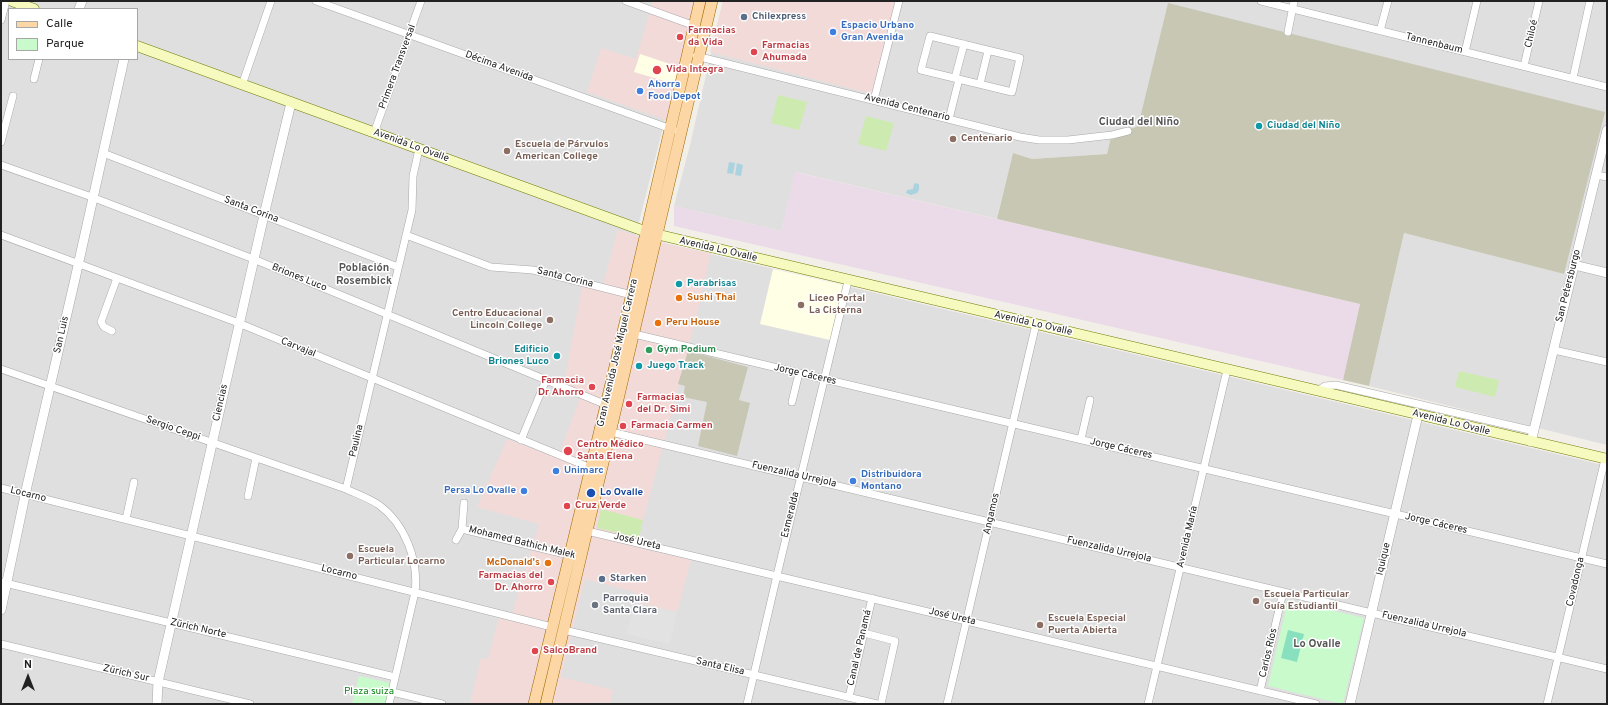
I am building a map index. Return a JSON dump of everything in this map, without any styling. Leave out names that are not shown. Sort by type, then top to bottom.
[{"type":"main road","points":[[12,1],[31,8]]},
{"type":"main road","name":"Gran Avenida José Miguel Carrera","points":[[534,704],[551,631],[575,556],[587,531],[611,432],[612,406],[626,321],[700,1]]},
{"type":"main road","name":"Gran Avenida José Miguel Carrera","points":[[546,704],[564,630],[575,556],[591,468],[634,334],[712,1]]},
{"type":"main road","name":"Avenida Lo Ovalle","points":[[138,46],[647,232],[848,281],[1036,324],[1531,442],[1606,458]]},
{"type":"main road","points":[[626,321],[628,328],[634,334]]},
{"type":"main road","points":[[551,631],[564,630]]},
{"type":"street","points":[[1,20],[6,1]]},
{"type":"street","points":[[242,85],[271,1]]},
{"type":"street","name":"Décima Avenida","points":[[316,1],[681,132]]},
{"type":"street","name":"Primera Transversal","points":[[374,133],[421,1]]},
{"type":"street","points":[[626,1],[695,26]]},
{"type":"street","points":[[874,100],[900,1]]},
{"type":"street","name":"Tannenbaum","points":[[1261,1],[1607,87]]},
{"type":"street","points":[[1288,32],[1294,1]]},
{"type":"street","points":[[1380,31],[1388,1]]},
{"type":"street","points":[[1465,52],[1477,1]]},
{"type":"street","name":"Chiloé","points":[[1524,66],[1539,1]]},
{"type":"street","points":[[1573,78],[1590,1]]},
{"type":"street","points":[[930,36],[988,50],[1020,58],[1012,92],[921,70],[930,36]]},
{"type":"street","points":[[949,119],[964,44]]},
{"type":"street","points":[[980,84],[988,50]]},
{"type":"street","name":"Avenida Centenario","points":[[688,54],[1020,137],[1038,140],[1093,138],[1128,131]]},
{"type":"street","points":[[34,79],[39,60]]},
{"type":"street","name":"San Luis","points":[[1,610],[4,583],[94,198],[124,60]]},
{"type":"street","points":[[1,142],[13,96]]},
{"type":"street","name":"Ciencias","points":[[157,704],[158,682],[239,323],[291,102]]},
{"type":"street","name":"San Petersburgo","points":[[1531,442],[1607,130]]},
{"type":"street","name":"Paulina","points":[[346,489],[406,235],[412,206],[413,176],[419,149]]},
{"type":"street","name":"Santa Corina","points":[[103,153],[398,267]]},
{"type":"street","name":"Briones Luco","points":[[1,165],[94,198],[254,259],[612,406]]},
{"type":"street","points":[[1596,175],[1607,177]]},
{"type":"street","name":"Carvajal","points":[[1,235],[239,323],[591,468]]},
{"type":"street","name":"Santa Corina","points":[[406,235],[491,267],[533,270],[632,295]]},
{"type":"street","points":[[1575,262],[1607,267]]},
{"type":"street","points":[[1575,262],[1607,273]]},
{"type":"street","points":[[112,331],[104,328],[101,322],[117,278]]},
{"type":"street","name":"Esmeralda","points":[[747,704],[848,281]]},
{"type":"street","name":"Angamos","points":[[947,704],[1014,424],[1036,324]]},
{"type":"street","name":"Jorge Cáceres","points":[[634,334],[1607,564]]},
{"type":"street","points":[[1554,350],[1607,362]]},
{"type":"street","name":"Sergio Ceppi","points":[[1,369],[346,489]]},
{"type":"street","name":"Avenida María","points":[[1148,704],[1228,370]]},
{"type":"street","points":[[792,402],[799,373]]},
{"type":"street","points":[[521,440],[546,380]]},
{"type":"street","name":"Avenida Lo Ovalle","points":[[1317,391],[1325,386],[1336,385],[1534,431]]},
{"type":"street","points":[[1081,440],[1090,400]]},
{"type":"street","name":"Iquique","points":[[1350,704],[1418,415]]},
{"type":"street","name":"Fuenzalida Urrejola","points":[[611,432],[1607,669]]},
{"type":"street","points":[[248,496],[256,458]]},
{"type":"street","name":"Covadonga","points":[[1547,704],[1606,458]]},
{"type":"street","points":[[126,519],[134,482]]},
{"type":"street","name":"Locarno","points":[[1,488],[415,592],[551,631]]},
{"type":"street","points":[[346,489],[378,504],[386,511],[398,526],[408,545],[414,564],[416,576],[415,592],[389,704]]},
{"type":"street","name":"Mohamed Bathich Malek","points":[[456,540],[462,529],[464,503]]},
{"type":"street","name":"Mohamed Bathich Malek","points":[[462,529],[575,556]]},
{"type":"street","name":"José Ureta","points":[[587,531],[1316,704]]},
{"type":"street","name":"Zürich Norte","points":[[4,583],[395,677]]},
{"type":"street","name":"Carlos Ríos","points":[[1260,691],[1283,592]]},
{"type":"street","name":"Canal de Panamá","points":[[849,697],[872,598]]},
{"type":"street","name":"Santa Elisa","points":[[564,630],[877,704]]},
{"type":"street","points":[[864,633],[895,641],[881,704]]},
{"type":"street","name":"Zürich Sur","points":[[1,644],[250,704]]},
{"type":"street","points":[[392,692],[442,704]]},
{"type":"shaded area","points":[[1,1],[695,1],[635,238],[526,704],[1,704]]},
{"type":"shaded area","points":[[653,1],[695,1],[666,120],[587,92],[601,48],[636,59]]},
{"type":"shaded area","points":[[723,1],[1607,1],[1607,445],[1369,386],[1404,233],[1564,274],[1168,4],[1138,126],[1111,137],[1107,154],[1032,159],[1013,153],[997,219],[796,172],[781,231],[674,206],[690,145]]},
{"type":"shaded area","points":[[723,1],[896,1],[872,94],[710,52]]},
{"type":"shaded area","points":[[1168,3],[1605,112],[1564,274],[1404,233],[1369,386],[1343,380],[1360,304],[997,219],[1013,153],[1032,159],[1107,154],[1111,137],[1138,126]]},
{"type":"shaded area","name":"Vida Integra","points":[[640,54],[679,67],[675,84],[634,72]]},
{"type":"shaded area","points":[[795,172],[1360,304],[1343,380],[674,226],[674,206],[781,231]]},
{"type":"shaded area","points":[[618,230],[667,244],[711,253],[688,351],[636,547],[691,560],[677,612],[633,602],[635,592],[585,579],[561,677],[613,690],[610,704],[599,702],[598,704],[470,704],[481,658],[488,659],[499,618],[510,621],[539,524],[477,507],[507,439],[558,458],[582,392],[564,384],[582,286],[601,291]]},
{"type":"shaded area","points":[[664,243],[1607,466],[1607,704],[554,704]]},
{"type":"shaded area","name":"Liceo Portal La Cisterna","points":[[773,269],[843,285],[830,340],[760,324]]},
{"type":"shaded area","points":[[688,351],[748,367],[739,400],[750,403],[737,456],[698,446],[707,402],[683,397],[685,386],[678,384]]},
{"type":"shaded area","points":[[635,602],[677,612],[670,644],[626,634]]},
{"type":"green space","points":[[778,95],[807,102],[799,130],[771,123]]},
{"type":"green space","points":[[866,116],[894,123],[886,151],[858,144]]},
{"type":"green space","points":[[1459,371],[1499,380],[1495,397],[1455,387]]},
{"type":"green space","points":[[601,509],[643,520],[639,538],[597,528]]},
{"type":"green space","points":[[1288,600],[1364,618],[1343,704],[1268,686]]},
{"type":"green space","points":[[1288,630],[1304,634],[1297,662],[1281,658]]},
{"type":"green space","name":"Plaza suiza","points":[[359,676],[390,683],[385,704],[352,704]]},
{"type":"water","points":[[729,162],[735,163],[733,174],[727,173]]},
{"type":"water","points":[[737,163],[743,165],[741,176],[735,175]]},
{"type":"water","points":[[914,184],[919,184],[919,190],[917,193],[911,195],[906,193],[907,190],[913,189]]},
{"type":"place","name":"Chilexpress","points":[[744,17]]},
{"type":"place","name":"Espacio Urbano Gran Avenida","points":[[833,32]]},
{"type":"place","name":"Farmacias da Vida","points":[[680,37]]},
{"type":"place","name":"Farmacias Ahumada","points":[[754,52]]},
{"type":"place","name":"Vida Integra","points":[[657,70]]},
{"type":"place","name":"Ahorra Food Depot","points":[[640,91]]},
{"type":"place","name":"Ciudad del Niño","points":[[1259,126]]},
{"type":"place","name":"Centenario","points":[[953,139]]},
{"type":"place","name":"Escuela de Párvulos American College","points":[[507,151]]},
{"type":"place","name":"Parabrisas","points":[[679,284]]},
{"type":"place","name":"Sushi Thai","points":[[679,298]]},
{"type":"place","name":"Liceo Portal La Cisterna","points":[[801,305]]},
{"type":"place","name":"Centro Educacional Lincoln College","points":[[550,320]]},
{"type":"place","name":"Peru House","points":[[658,323]]},
{"type":"place","name":"Gym Podium","points":[[649,350]]},
{"type":"place","name":"Edificio Briones Luco","points":[[557,356]]},
{"type":"place","name":"Juego Track","points":[[639,366]]},
{"type":"place","name":"Farmacia Dr Ahorro","points":[[592,387]]},
{"type":"place","name":"Farmacias del Dr. Simi","points":[[629,404]]},
{"type":"place","name":"Farmacia Carmen","points":[[623,426]]},
{"type":"place","name":"Centro Médico Santa Elena","points":[[568,451]]},
{"type":"place","name":"Unimarc","points":[[556,471]]},
{"type":"place","name":"Distribuidora Montano","points":[[853,481]]},
{"type":"place","name":"Persa Lo Ovalle","points":[[524,491]]},
{"type":"place","name":"Lo Ovalle","points":[[591,493]]},
{"type":"place","name":"Cruz Verde","points":[[567,506]]},
{"type":"place","name":"Escuela Particular Locarno","points":[[350,556]]},
{"type":"place","name":"McDonald's","points":[[548,563]]},
{"type":"place","name":"Starken","points":[[602,579]]},
{"type":"place","name":"Farmacias del Dr. Ahorro","points":[[551,582]]},
{"type":"place","name":"Escuela Particular Guía Estudiantil","points":[[1256,601]]},
{"type":"place","name":"Parroquia Santa Clara","points":[[595,605]]},
{"type":"place","name":"Escuela Especial Puerta Abierta","points":[[1040,625]]},
{"type":"place","name":"SalcoBrand","points":[[535,651]]},
{"type":"district","name":"Ciudad del Niño","points":[[1139,123]]},
{"type":"district","name":"Población Rosembick","points":[[364,275]]},
{"type":"district","name":"Lo Ovalle","points":[[1317,645]]}]
